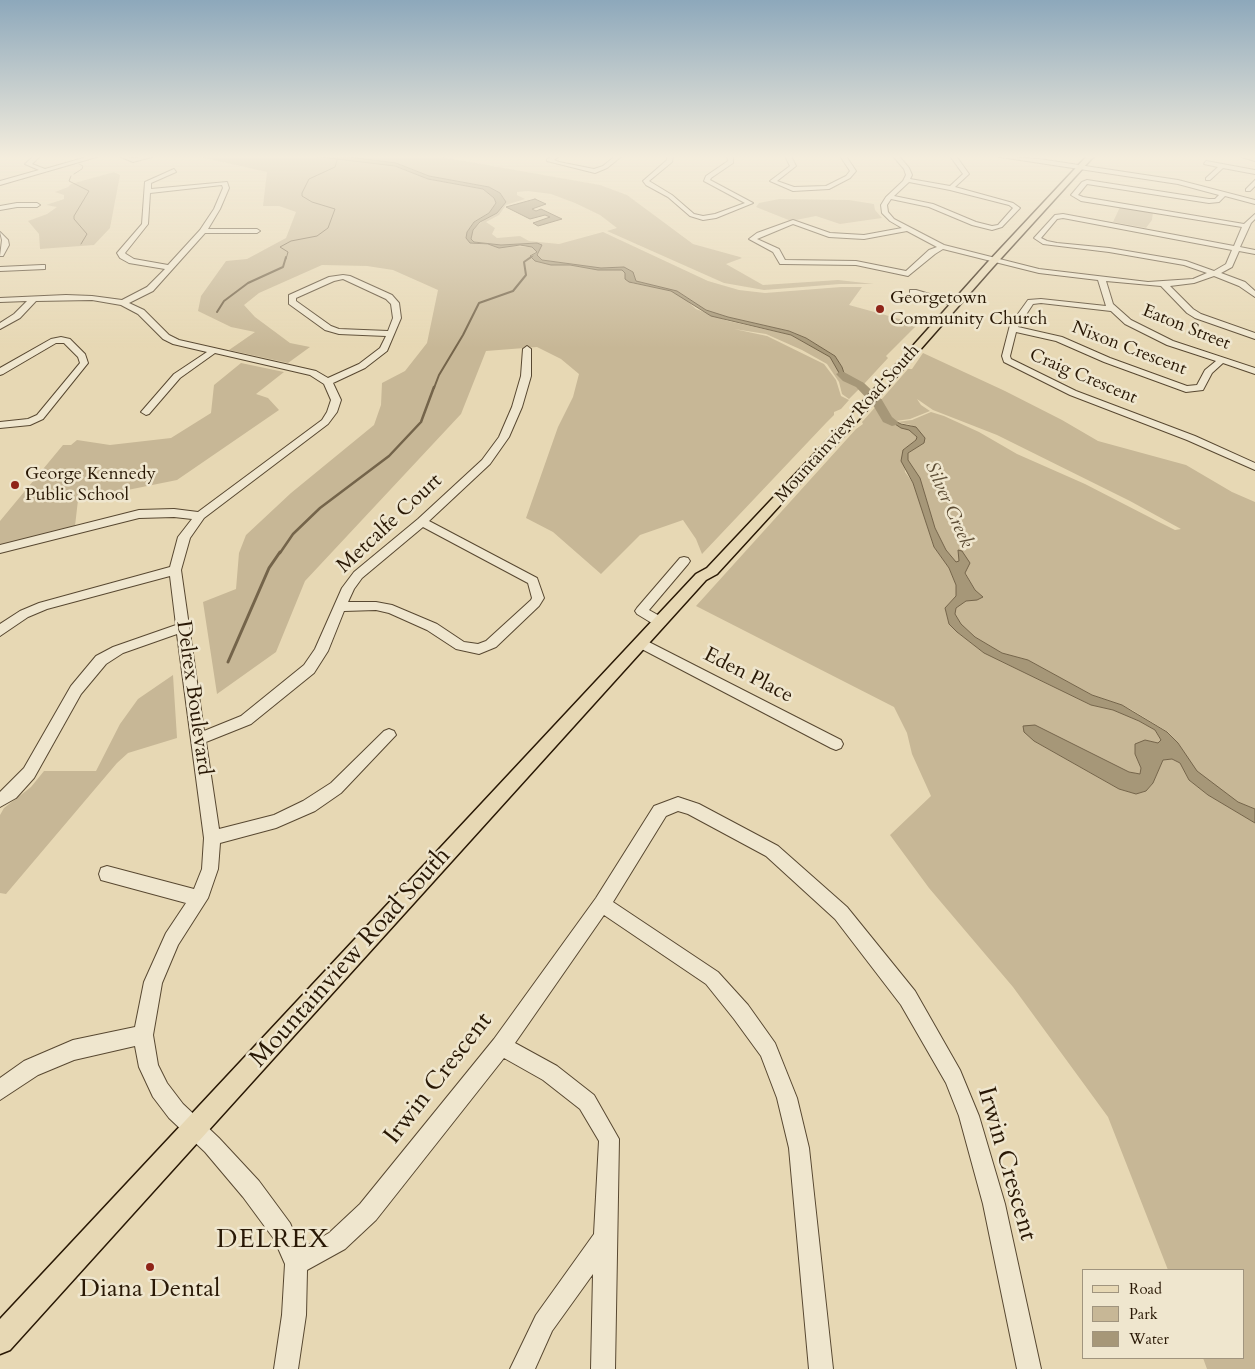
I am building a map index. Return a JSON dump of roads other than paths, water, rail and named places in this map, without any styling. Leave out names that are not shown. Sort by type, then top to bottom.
[{"type":"main road","name":"Mountainview Road South","points":[[0,1340],[701,577],[712,571],[1028,220]]},
{"type":"street","points":[[145,220],[145,224],[121,252],[132,261],[171,267]]},
{"type":"street","points":[[123,303],[150,289],[203,232],[211,220]]},
{"type":"street","points":[[894,220],[907,229],[942,247],[991,260],[1039,271],[1163,284],[1194,281],[1229,265],[1246,226],[1252,220]]},
{"type":"street","points":[[965,220],[992,228],[1000,226],[1006,220]]},
{"type":"street","points":[[1053,220],[1037,238],[1045,243],[1109,250],[1186,263],[1245,285],[1255,294]]},
{"type":"street","points":[[1083,220],[1255,252]]},
{"type":"street","points":[[1210,220],[1246,226]]},
{"type":"street","points":[[907,229],[864,237],[829,235],[793,222],[759,234],[752,239],[776,251],[783,262],[856,263],[908,274]]},
{"type":"street","points":[[203,232],[259,228],[250,239]]},
{"type":"street","points":[[0,234],[5,240],[6,246],[0,254]]},
{"type":"street","points":[[902,282],[907,280],[908,274],[932,252],[942,247]]},
{"type":"street","points":[[0,268],[42,267]]},
{"type":"street","points":[[0,300],[92,298],[123,303],[141,312],[166,337],[176,342],[313,373],[328,382],[362,366],[384,349],[391,334],[397,318],[395,303],[389,297],[350,278],[332,279],[291,299],[304,312],[328,328],[340,332],[391,334]]},
{"type":"street","name":"Eaton Street","points":[[1101,278],[1112,309],[1128,322],[1149,334],[1255,371]]},
{"type":"street","points":[[1163,284],[1190,311],[1198,316],[1255,336]]},
{"type":"street","points":[[913,292],[952,302]]},
{"type":"street","points":[[0,328],[17,316],[34,298]]},
{"type":"street","name":"Craig Crescent","points":[[1112,309],[1033,301],[1016,320],[1006,356],[1012,363],[1073,393],[1191,438],[1255,467]]},
{"type":"street","name":"Nixon Crescent","points":[[1013,329],[1059,339],[1113,362],[1186,389],[1200,388],[1208,372],[1221,360]]},
{"type":"street","points":[[0,372],[61,340],[68,341],[82,356],[84,363],[40,417],[30,422],[0,425]]},
{"type":"street","name":"Metcalfe Court","points":[[200,738],[221,732],[246,720],[309,669],[321,650],[348,588],[358,575],[422,522],[486,462],[504,437],[517,407],[526,376],[527,349]]},
{"type":"street","points":[[146,412],[177,376],[213,351]]},
{"type":"street","name":"Delrex Boulevard","points":[[286,1369],[294,1315],[296,1264],[282,1231],[250,1189],[212,1145],[176,1111],[160,1090],[149,1067],[143,1035],[152,982],[172,939],[199,898],[210,869],[212,838],[200,738],[175,570],[184,537],[200,516],[325,422],[332,412],[336,400],[328,382]]},
{"type":"street","points":[[0,549],[139,514],[174,513],[200,516]]},
{"type":"street","points":[[339,607],[376,606],[392,608],[432,627],[461,646],[479,649],[491,644],[538,598],[532,581],[422,522]]},
{"type":"street","points":[[660,622],[641,611],[684,561]]},
{"type":"street","points":[[0,631],[24,614],[43,606],[175,570]]},
{"type":"street","points":[[0,800],[11,793],[28,773],[76,690],[101,660],[118,650],[182,627]]},
{"type":"street","name":"Eden Place","points":[[641,643],[836,744]]},
{"type":"street","points":[[212,838],[276,821],[309,806],[336,788],[389,734]]},
{"type":"street","name":"Irwin Crescent","points":[[296,1264],[337,1241],[368,1212],[501,1046],[602,904],[660,811],[678,804],[693,809],[772,851],[842,913],[908,998],[953,1077],[969,1116],[994,1204],[1029,1369]]},
{"type":"street","points":[[107,874],[199,898]]},
{"type":"street","points":[[602,904],[712,978],[742,1012],[768,1050],[787,1098],[799,1148],[821,1369]]},
{"type":"street","points":[[0,1090],[31,1068],[73,1050],[143,1035]]},
{"type":"street","points":[[501,1046],[550,1073],[587,1102],[609,1140],[603,1369]]},
{"type":"street","points":[[522,1369],[544,1323],[605,1238]]},
{"type":"water","points":[[484,220],[473,230],[471,239],[474,242],[501,245],[537,243],[542,245],[537,255],[542,260],[601,268],[624,267],[633,272],[636,281],[677,291],[706,310],[789,331],[806,338],[835,356],[845,376],[864,384],[861,387],[842,378],[830,357],[791,335],[711,316],[671,291],[629,282],[625,279],[625,273],[622,270],[598,270],[570,265],[551,265],[535,261],[530,256],[537,252],[532,247],[520,245],[499,248],[488,244],[470,243],[466,238],[467,232],[474,222]]},
{"type":"water","points":[[542,220],[559,220],[538,226],[533,223]]},
{"type":"water","points":[[881,400],[887,417],[901,424],[916,427],[925,438],[924,443],[908,453],[908,460],[920,478],[935,528],[946,550],[956,562],[959,561],[958,550],[962,551],[970,563],[965,573],[975,590],[983,597],[977,600],[966,601],[956,608],[955,614],[961,624],[975,637],[1002,653],[1028,660],[1092,695],[1122,705],[1167,732],[1178,743],[1197,771],[1238,802],[1255,809],[1255,823],[1208,795],[1189,780],[1180,763],[1172,759],[1163,760],[1153,783],[1146,791],[1136,794],[1119,789],[1034,741],[1024,732],[1023,726],[1035,725],[1129,772],[1140,774],[1141,768],[1135,754],[1135,744],[1145,740],[1158,743],[1161,740],[1155,730],[1139,721],[1113,710],[1091,705],[984,653],[949,624],[945,608],[956,596],[956,585],[949,568],[934,547],[913,483],[901,461],[903,450],[916,440],[917,437],[909,430],[901,428],[883,416],[878,404]]},
{"type":"waterway","points":[[75,220],[87,234],[81,244]]},
{"type":"waterway","points":[[286,259],[288,252],[280,247],[291,241],[317,236],[328,228],[331,220]]},
{"type":"waterway","points":[[529,259],[533,256]]},
{"type":"waterway","points":[[217,312],[224,301],[248,283],[283,267],[286,257]]},
{"type":"waterway","points":[[434,388],[439,375],[463,335],[479,303],[513,291],[526,275],[524,262],[531,257]]},
{"type":"waterway","name":"Silver Creek","points":[[842,374],[847,379],[860,385],[878,403],[887,419],[892,422]]},
{"type":"waterway","points":[[280,553],[293,534],[320,508],[389,456],[421,422],[434,387]]},
{"type":"waterway","points":[[228,662],[269,568],[280,552]]},
{"type":"place","name":"Georgetown Community Church","points":[[880,309]]},
{"type":"place","name":"George Kennedy Public School","points":[[15,485]]},
{"type":"place","name":"Diana Dental","points":[[150,1267]]},
{"type":"district","name":"DELREX","points":[[273,1241]]}]
